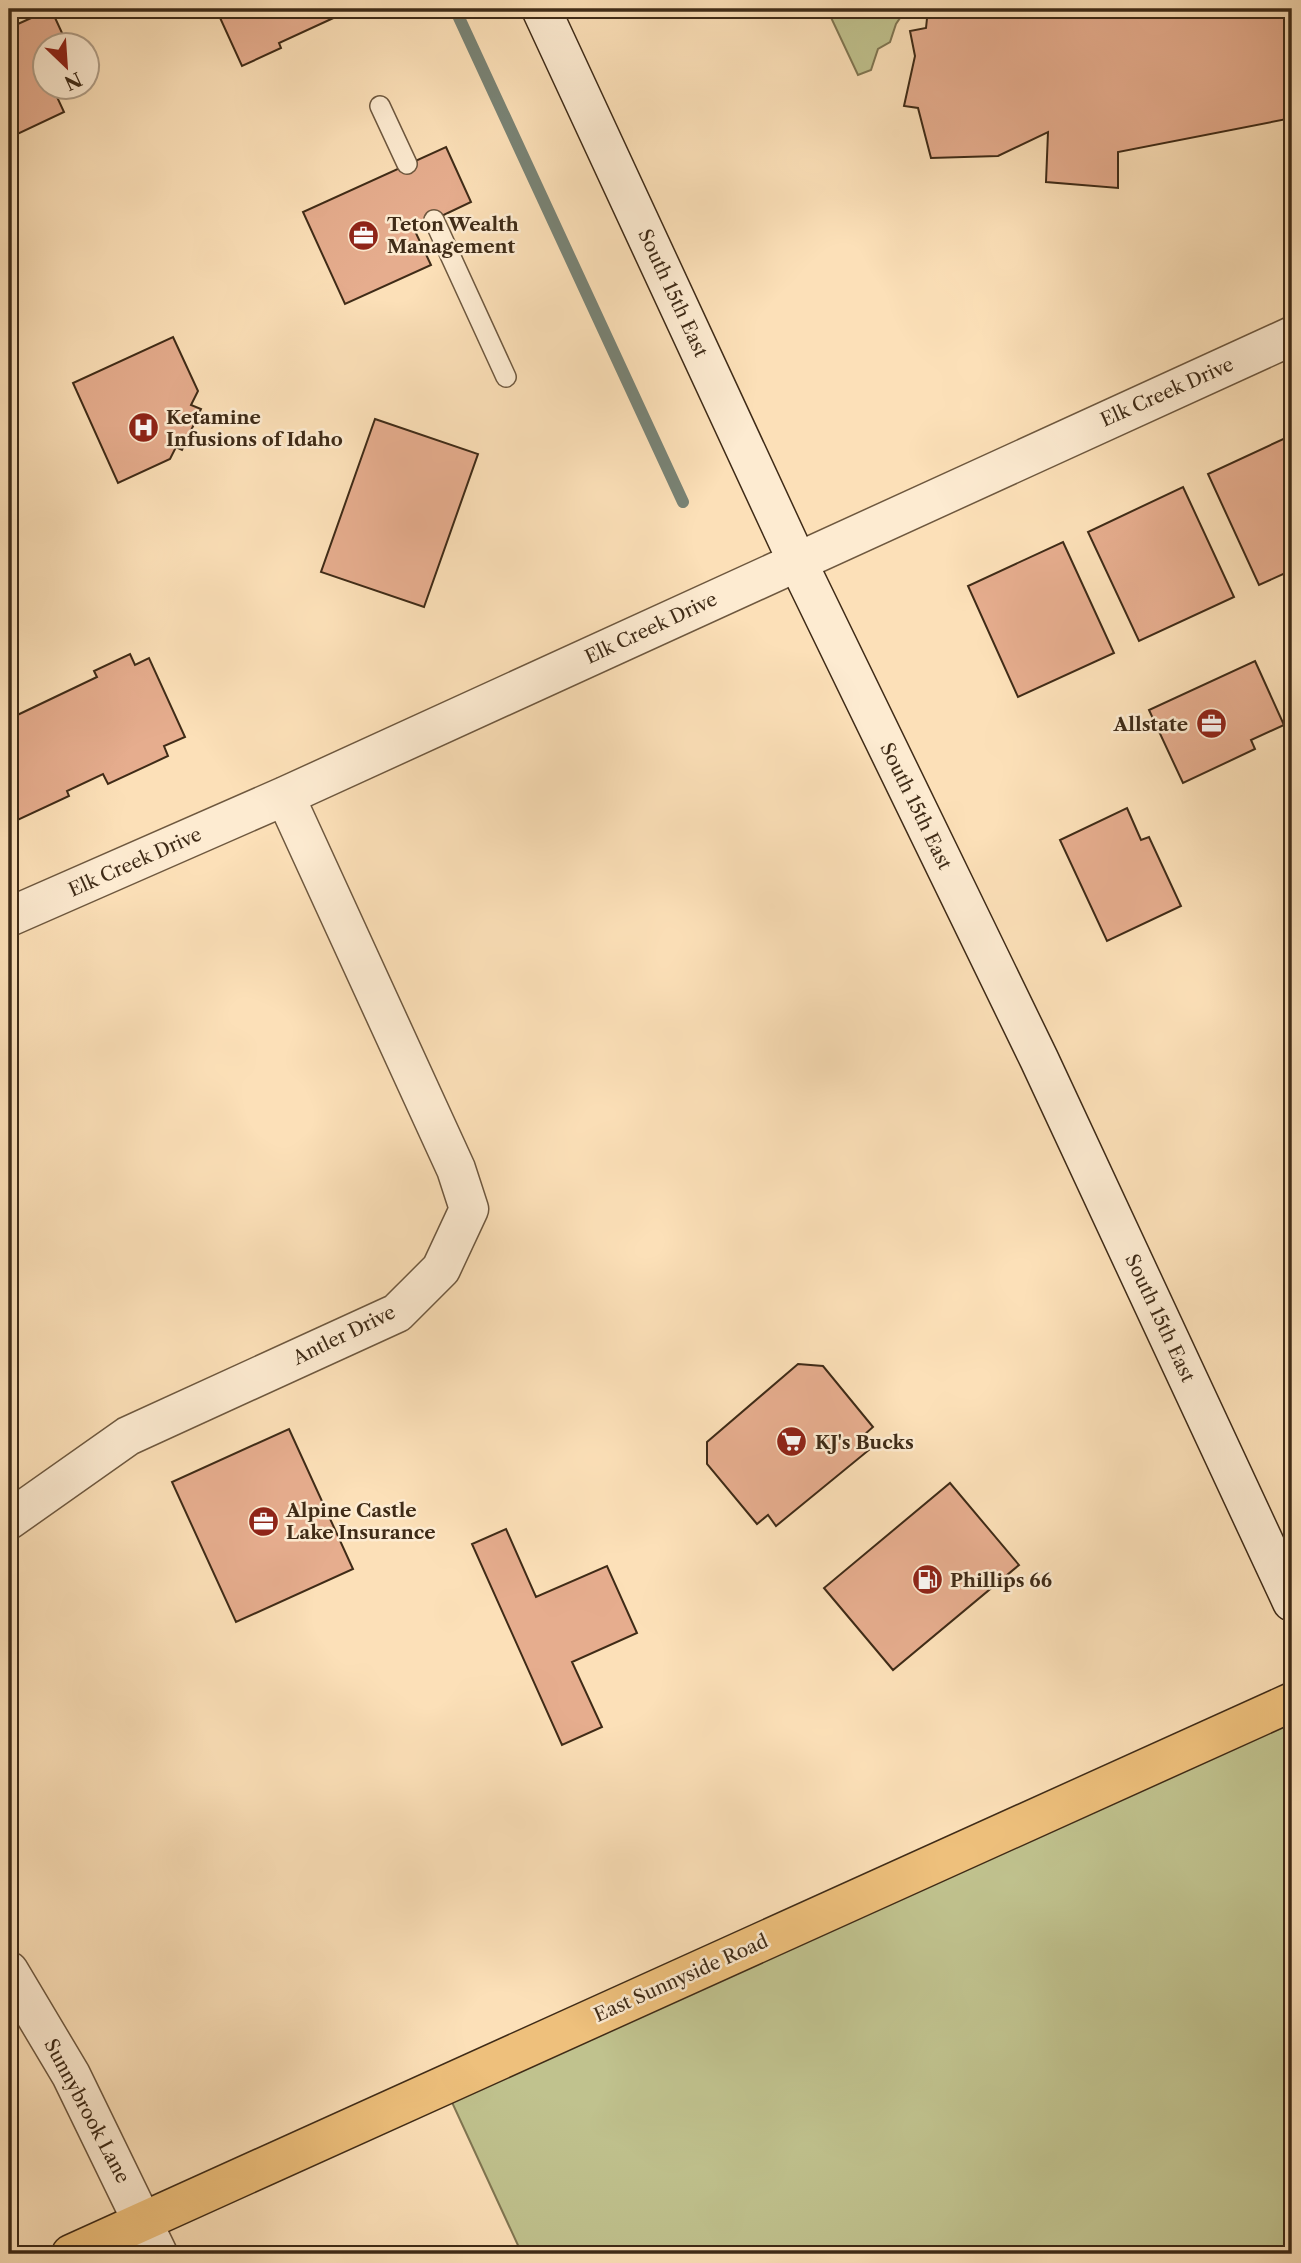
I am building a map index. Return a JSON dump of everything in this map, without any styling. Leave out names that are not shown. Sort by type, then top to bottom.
[{"type":"main road","name":"East Sunnyside Road","points":[[71,2254],[151,2238],[1292,1702]]},
{"type":"street","name":"South 15th East","points":[[541,9],[797,561],[1040,1059],[1292,1602]]},
{"type":"street","name":"Elk Creek Drive","points":[[9,917],[285,796],[1292,335]]},
{"type":"street","name":"Antler Drive","points":[[9,1520],[128,1436],[397,1313],[441,1269],[469,1209],[456,1169],[285,796]]},
{"type":"street","name":"Sunnybrook Lane","points":[[9,1970],[72,2075],[151,2238]]},
{"type":"lane","points":[[380,106],[407,164]]},
{"type":"lane","points":[[434,220],[506,377]]},
{"type":"green space","points":[[827,9],[900,9],[902,15],[890,42],[878,49],[871,70],[858,75]]},
{"type":"green space","points":[[1292,1702],[1292,2254],[522,2254],[444,2085]]},
{"type":"building","points":[[51,9],[62,32],[32,32],[32,102],[59,102],[64,112],[9,138],[9,28]]},
{"type":"building","points":[[216,9],[353,9],[279,43],[281,48],[242,66]]},
{"type":"building","points":[[928,9],[1133,9],[1132,13],[1154,9],[1292,9],[1292,118],[1118,152],[1118,188],[1046,182],[1048,132],[998,156],[931,158],[918,108],[904,106],[915,56],[910,31],[926,28]]},
{"type":"building","points":[[446,147],[471,202],[414,229],[431,265],[345,304],[303,212]]},
{"type":"building","name":"Ketamine Infusions of Idaho","points":[[173,337],[198,391],[191,405],[201,409],[182,450],[176,447],[170,459],[118,483],[73,383]]},
{"type":"building","points":[[375,419],[478,454],[424,607],[321,572]]},
{"type":"building","points":[[1292,435],[1292,570],[1259,585],[1208,474]]},
{"type":"building","points":[[1183,487],[1234,597],[1139,641],[1088,532]]},
{"type":"building","points":[[1063,542],[1114,653],[1018,697],[968,586]]},
{"type":"building","points":[[130,654],[135,665],[149,658],[185,737],[164,746],[168,756],[108,784],[103,774],[67,791],[69,796],[9,824],[9,719],[97,677],[94,671]]},
{"type":"building","points":[[1255,661],[1284,725],[1251,740],[1255,749],[1183,783],[1149,710]]},
{"type":"building","points":[[1127,808],[1141,840],[1149,837],[1181,906],[1107,941],[1060,840]]},
{"type":"building","points":[[798,1364],[823,1366],[873,1427],[865,1434],[875,1445],[776,1526],[768,1515],[757,1524],[707,1464],[707,1442]]},
{"type":"building","points":[[289,1429],[353,1569],[236,1622],[172,1482]]},
{"type":"building","points":[[950,1483],[1019,1565],[893,1670],[824,1588]]},
{"type":"building","points":[[506,1529],[536,1597],[607,1566],[637,1633],[572,1662],[602,1727],[562,1745],[472,1544]]},
{"type":"waterway","points":[[455,9],[683,502]]},
{"type":"place","name":"Teton Wealth Management","points":[[364,235]]},
{"type":"place","name":"Ketamine Infusions of Idaho","points":[[143,428]]},
{"type":"place","name":"Allstate","points":[[1211,724]]},
{"type":"place","name":"KJ's Bucks","points":[[792,1442]]},
{"type":"place","name":"Alpine Castle Lake Insurance","points":[[263,1521]]},
{"type":"place","name":"Phillips 66","points":[[927,1580]]}]
